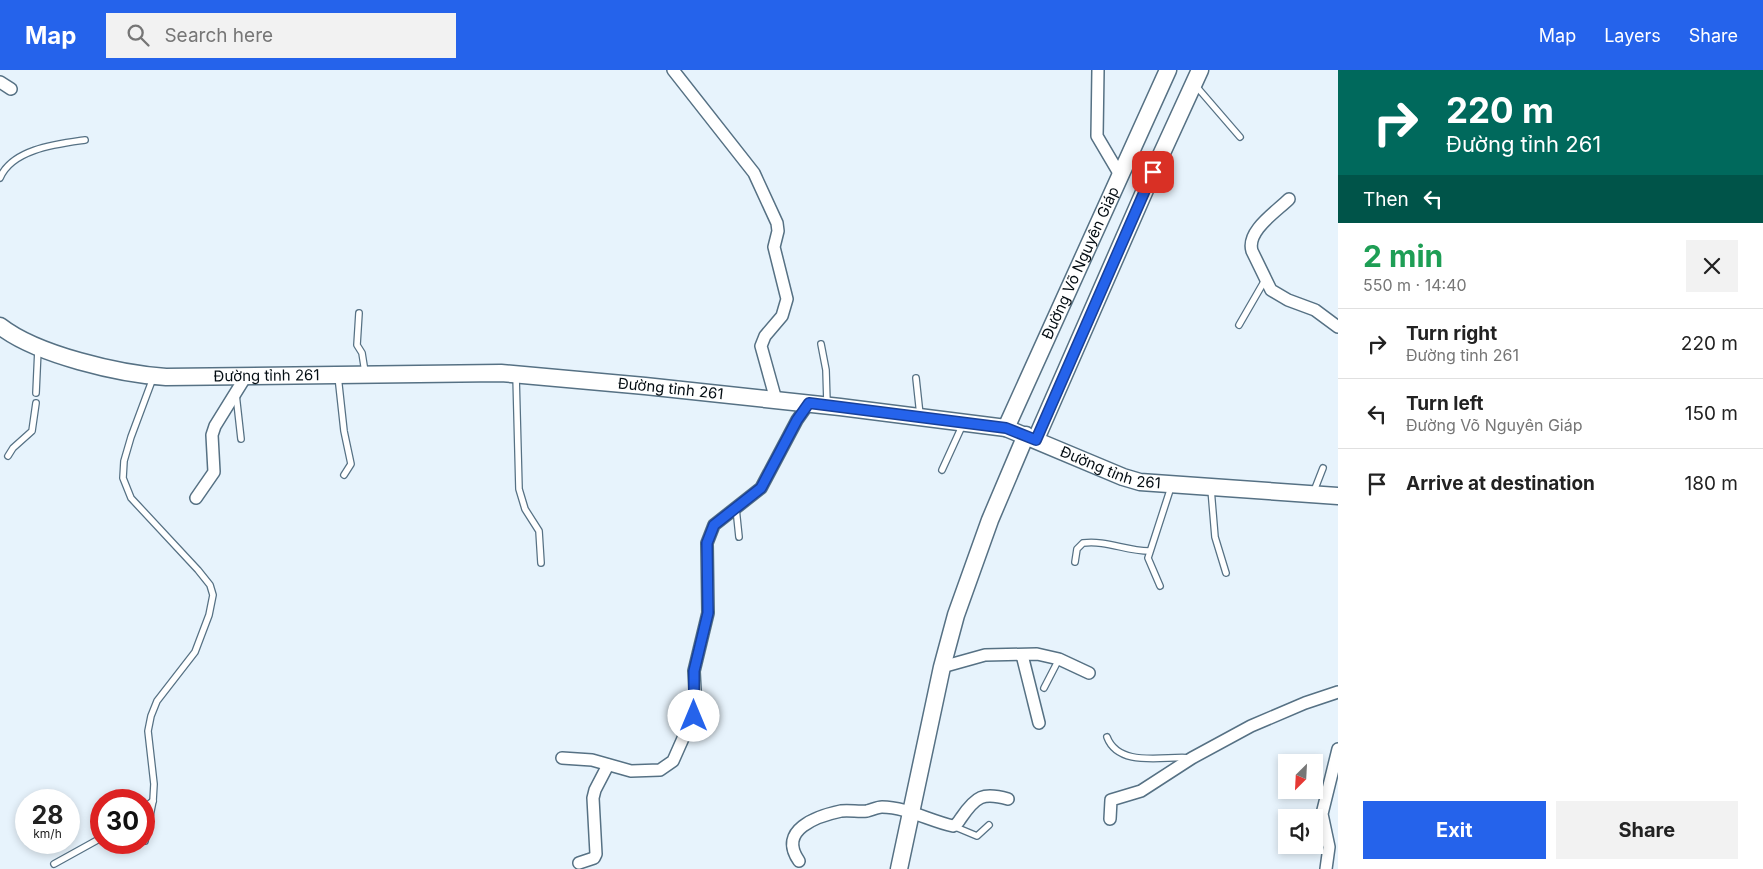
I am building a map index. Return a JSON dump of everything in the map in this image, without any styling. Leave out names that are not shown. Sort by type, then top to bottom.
[{"type":"main road","name":"Đường Võ Nguyên Giáp","points":[[1006,428],[1168,70]]},
{"type":"main road","name":"Đường Võ Nguyên Giáp","points":[[899,869],[942,667],[956,615],[969,584],[977,556],[1197,77]]},
{"type":"main road","name":"Đường tỉnh 261","points":[[0,326],[24,341],[88,363],[154,376],[516,374],[809,403],[1006,428],[1123,477],[1140,482],[1172,486],[1338,496]]},
{"type":"street","points":[[673,70],[754,173],[777,223],[778,231],[774,247],[787,299],[782,316],[765,336],[761,346],[776,400]]},
{"type":"street","points":[[1098,70],[1097,136],[1120,175]]},
{"type":"street","points":[[0,82],[12,89]]},
{"type":"street","points":[[1289,199],[1256,232],[1252,239],[1252,251],[1271,290],[1278,295],[1315,310],[1338,328]]},
{"type":"street","points":[[196,498],[214,472],[212,435],[215,426],[246,376]]},
{"type":"street","points":[[562,758],[592,760],[631,771],[660,770],[667,767],[673,761],[696,710],[694,671],[708,613],[707,543],[709,534],[714,525],[761,488],[797,420],[809,403]]},
{"type":"street","points":[[942,667],[985,655],[1037,654],[1059,659],[1089,673]]},
{"type":"street","points":[[1022,655],[1039,723]]},
{"type":"street","points":[[1110,819],[1111,800],[1141,791],[1192,758],[1251,726],[1305,703],[1338,692]]},
{"type":"street","points":[[1326,869],[1329,847],[1322,814],[1338,750]]},
{"type":"street","points":[[579,863],[594,858],[596,854],[593,798],[608,765]]},
{"type":"street","points":[[799,861],[795,852],[795,836],[800,828],[813,819],[840,812],[867,811],[882,807],[912,813],[953,826],[958,824],[969,807],[982,796],[988,794],[1008,799]]},
{"type":"lane","points":[[1197,77],[1240,137]]},
{"type":"lane","points":[[0,178],[5,169],[35,150],[51,145],[85,140]]},
{"type":"lane","points":[[1239,325],[1265,280]]},
{"type":"lane","points":[[359,313],[357,345],[362,354],[365,374]]},
{"type":"lane","points":[[821,344],[826,370],[827,405]]},
{"type":"lane","points":[[36,393],[39,346]]},
{"type":"lane","points":[[516,374],[519,489],[524,509],[539,531],[541,563]]},
{"type":"lane","points":[[338,375],[344,431],[351,464],[344,475]]},
{"type":"lane","points":[[154,376],[131,436],[124,461],[123,478],[131,498],[198,570],[210,585],[213,595],[210,615],[195,652],[157,702],[151,716],[148,730],[154,789]]},
{"type":"lane","points":[[916,378],[920,417]]},
{"type":"lane","points":[[236,393],[241,439]]},
{"type":"lane","points":[[8,456],[13,448],[32,431],[36,403]]},
{"type":"lane","points":[[942,470],[963,423]]},
{"type":"lane","points":[[1313,493],[1323,468]]},
{"type":"lane","points":[[1160,586],[1148,558],[1172,486]]},
{"type":"lane","points":[[1211,488],[1215,537],[1226,573]]},
{"type":"lane","points":[[736,508],[739,537]]},
{"type":"lane","points":[[1075,562],[1077,549],[1083,543],[1104,542],[1132,551],[1149,551]]},
{"type":"lane","points":[[1044,688],[1059,659]]},
{"type":"lane","points":[[1107,737],[1112,747],[1117,750],[1148,760],[1192,758]]},
{"type":"lane","points":[[953,826],[977,836],[989,825]]},
{"type":"lane","points":[[54,864],[90,844]]},
{"type":"route","points":[[694,716],[696,710],[694,671],[708,613],[707,543],[709,534],[714,525],[761,488],[797,420],[809,403],[1006,428],[1036,440],[1153,172]]}]
